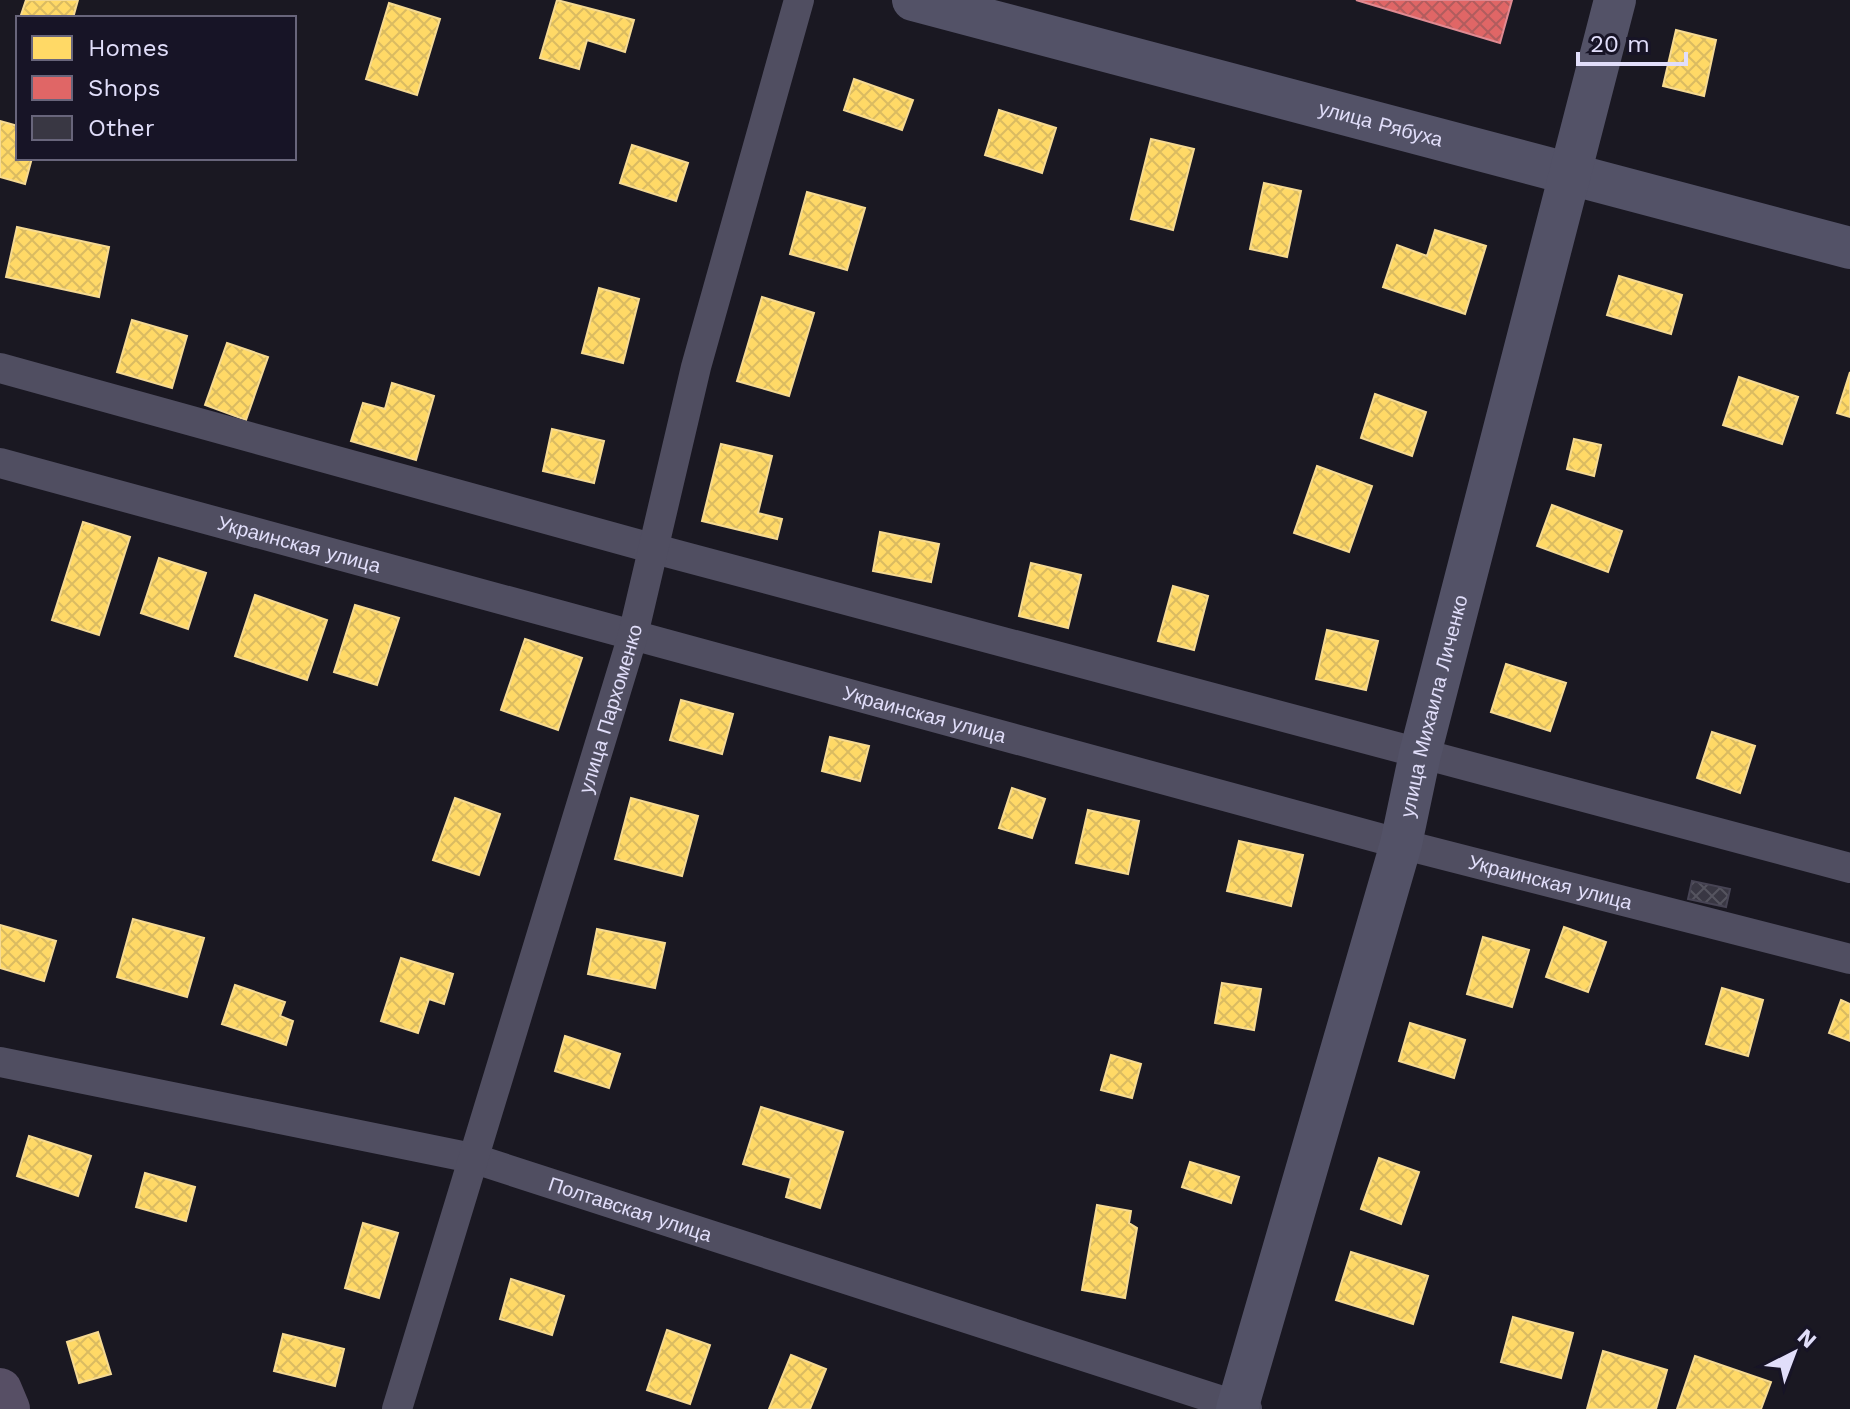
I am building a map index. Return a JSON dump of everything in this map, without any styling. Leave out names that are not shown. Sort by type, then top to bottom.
[{"type":"main road","name":"улица Рябуха","points":[[913,0],[1850,248]]},
{"type":"main road","name":"улица Михаила Личенко","points":[[1240,1408],[1401,844],[1420,754],[1615,0]]},
{"type":"main road","points":[[0,1390],[8,1409]]},
{"type":"street","name":"улица Пархоменко","points":[[397,1409],[633,635],[696,367],[799,0]]},
{"type":"street","points":[[0,368],[655,549],[1850,868]]},
{"type":"street","name":"Украинская улица","points":[[0,463],[1401,844],[1850,959]]},
{"type":"street","name":"Полтавская улица","points":[[0,1062],[472,1158],[1240,1408]]},
{"type":"building: Homes","points":[[26,0],[78,0],[74,16],[21,16]]},
{"type":"building: Homes","points":[[557,0],[634,20],[625,52],[587,40],[579,69],[540,58]]},
{"type":"building: Homes","points":[[389,3],[440,19],[417,95],[366,79]]},
{"type":"building: Homes","points":[[1676,30],[1716,40],[1704,96],[1663,86]]},
{"type":"building: Homes","points":[[854,79],[913,100],[902,130],[844,110]]},
{"type":"building: Homes","points":[[999,110],[1056,128],[1042,173],[985,155]]},
{"type":"building: Homes","points":[[0,121],[16,125],[16,160],[31,160],[25,184],[0,177]]},
{"type":"building: Homes","points":[[1151,139],[1194,149],[1173,230],[1131,219]]},
{"type":"building: Homes","points":[[632,145],[688,163],[676,201],[620,183]]},
{"type":"building: Homes","points":[[1264,183],[1301,191],[1287,257],[1250,249]]},
{"type":"building: Homes","points":[[807,192],[865,208],[847,270],[790,254]]},
{"type":"building: Homes","points":[[17,227],[109,247],[99,297],[6,277]]},
{"type":"building: Homes","points":[[1435,230],[1486,246],[1465,314],[1383,287],[1397,245],[1427,256]]},
{"type":"building: Homes","points":[[1619,276],[1682,295],[1671,334],[1607,315]]},
{"type":"building: Homes","points":[[599,288],[639,299],[623,363],[582,353]]},
{"type":"building: Homes","points":[[762,297],[814,313],[789,396],[737,381]]},
{"type":"building: Homes","points":[[132,320],[187,336],[172,388],[117,372]]},
{"type":"building: Homes","points":[[227,343],[268,357],[246,420],[205,405]]},
{"type":"building: Homes","points":[[1850,372],[1850,417],[1837,413]]},
{"type":"building: Homes","points":[[1739,377],[1798,397],[1782,444],[1723,425]]},
{"type":"building: Homes","points":[[392,383],[434,396],[416,460],[351,441],[363,403],[385,409]]},
{"type":"building: Homes","points":[[1375,394],[1426,412],[1412,456],[1361,438]]},
{"type":"building: Homes","points":[[552,429],[604,441],[594,483],[543,471]]},
{"type":"building: Homes","points":[[1574,439],[1601,445],[1594,476],[1567,469]]},
{"type":"building: Homes","points":[[721,444],[772,456],[758,513],[782,519],[777,539],[702,521]]},
{"type":"building: Homes","points":[[1317,466],[1372,486],[1349,552],[1294,533]]},
{"type":"building: Homes","points":[[1552,505],[1622,531],[1608,572],[1537,546]]},
{"type":"building: Homes","points":[[83,522],[130,537],[99,635],[52,620]]},
{"type":"building: Homes","points":[[880,532],[939,544],[931,582],[873,571]]},
{"type":"building: Homes","points":[[159,558],[206,573],[188,629],[141,613]]},
{"type":"building: Homes","points":[[1031,563],[1081,575],[1068,628],[1019,616]]},
{"type":"building: Homes","points":[[1173,586],[1208,596],[1194,650],[1158,641]]},
{"type":"building: Homes","points":[[255,595],[327,620],[307,680],[235,656]]},
{"type":"building: Homes","points":[[355,605],[399,618],[377,685],[334,672]]},
{"type":"building: Homes","points":[[1327,630],[1378,641],[1366,690],[1316,679]]},
{"type":"building: Homes","points":[[525,639],[582,658],[558,730],[501,710]]},
{"type":"building: Homes","points":[[1506,664],[1566,683],[1550,731],[1491,712]]},
{"type":"building: Homes","points":[[681,700],[733,714],[722,754],[670,740]]},
{"type":"building: Homes","points":[[1712,732],[1755,746],[1740,793],[1697,778]]},
{"type":"building: Homes","points":[[830,737],[869,746],[860,781],[822,771]]},
{"type":"building: Homes","points":[[1012,788],[1045,799],[1032,838],[999,828]]},
{"type":"building: Homes","points":[[455,798],[500,814],[479,875],[433,860]]},
{"type":"building: Homes","points":[[631,798],[698,816],[682,876],[615,859]]},
{"type":"building: Homes","points":[[1088,810],[1139,821],[1128,874],[1076,863]]},
{"type":"building: Homes","points":[[1239,841],[1303,855],[1291,906],[1227,891]]},
{"type":"building: Homes","points":[[133,919],[204,938],[187,997],[117,977]]},
{"type":"building: Homes","points":[[0,925],[56,941],[44,981],[0,968]]},
{"type":"building: Homes","points":[[1564,927],[1606,942],[1588,992],[1546,977]]},
{"type":"building: Homes","points":[[597,929],[665,943],[655,988],[588,974]]},
{"type":"building: Homes","points":[[1483,937],[1529,950],[1512,1007],[1467,994]]},
{"type":"building: Homes","points":[[401,958],[453,974],[444,1004],[429,999],[418,1033],[381,1021]]},
{"type":"building: Homes","points":[[1222,983],[1261,989],[1254,1030],[1215,1023]]},
{"type":"building: Homes","points":[[235,985],[285,1002],[280,1016],[293,1021],[286,1045],[222,1024]]},
{"type":"building: Homes","points":[[1722,988],[1763,1000],[1748,1056],[1706,1044]]},
{"type":"building: Homes","points":[[1841,1000],[1850,1004],[1850,1041],[1829,1033]]},
{"type":"building: Homes","points":[[1410,1023],[1465,1040],[1454,1078],[1399,1061]]},
{"type":"building: Homes","points":[[565,1036],[620,1054],[609,1088],[555,1071]]},
{"type":"building: Homes","points":[[1111,1055],[1141,1064],[1132,1098],[1101,1090]]},
{"type":"building: Homes","points":[[761,1107],[843,1132],[820,1208],[786,1197],[791,1178],[743,1164]]},
{"type":"building: Homes","points":[[29,1136],[91,1156],[78,1196],[17,1176]]},
{"type":"building: Homes","points":[[1379,1158],[1419,1172],[1401,1224],[1361,1209]]},
{"type":"building: Homes","points":[[1190,1162],[1239,1177],[1231,1203],[1182,1187]]},
{"type":"building: Homes","points":[[145,1173],[195,1187],[186,1221],[136,1207]]},
{"type":"building: Homes","points":[[1097,1205],[1131,1211],[1129,1223],[1137,1228],[1125,1298],[1082,1290]]},
{"type":"building: Homes","points":[[363,1223],[398,1233],[379,1298],[345,1288]]},
{"type":"building: Homes","points":[[1351,1252],[1428,1276],[1413,1324],[1336,1300]]},
{"type":"building: Homes","points":[[511,1279],[564,1296],[552,1335],[500,1319]]},
{"type":"building: Homes","points":[[1513,1317],[1573,1333],[1561,1378],[1501,1362]]},
{"type":"building: Homes","points":[[667,1330],[710,1345],[690,1404],[647,1390]]},
{"type":"building: Homes","points":[[98,1332],[111,1374],[79,1383],[67,1342]]},
{"type":"building: Homes","points":[[283,1334],[344,1349],[335,1386],[274,1371]]},
{"type":"building: Homes","points":[[1603,1351],[1667,1370],[1656,1409],[1587,1409]]},
{"type":"building: Homes","points":[[791,1355],[826,1369],[810,1409],[769,1409]]},
{"type":"building: Homes","points":[[1695,1356],[1771,1382],[1761,1409],[1677,1409]]},
{"type":"building: Shops","points":[[1356,0],[1512,0],[1500,43]]},
{"type":"building: Other","points":[[1692,881],[1730,889],[1726,907],[1688,899]]}]
